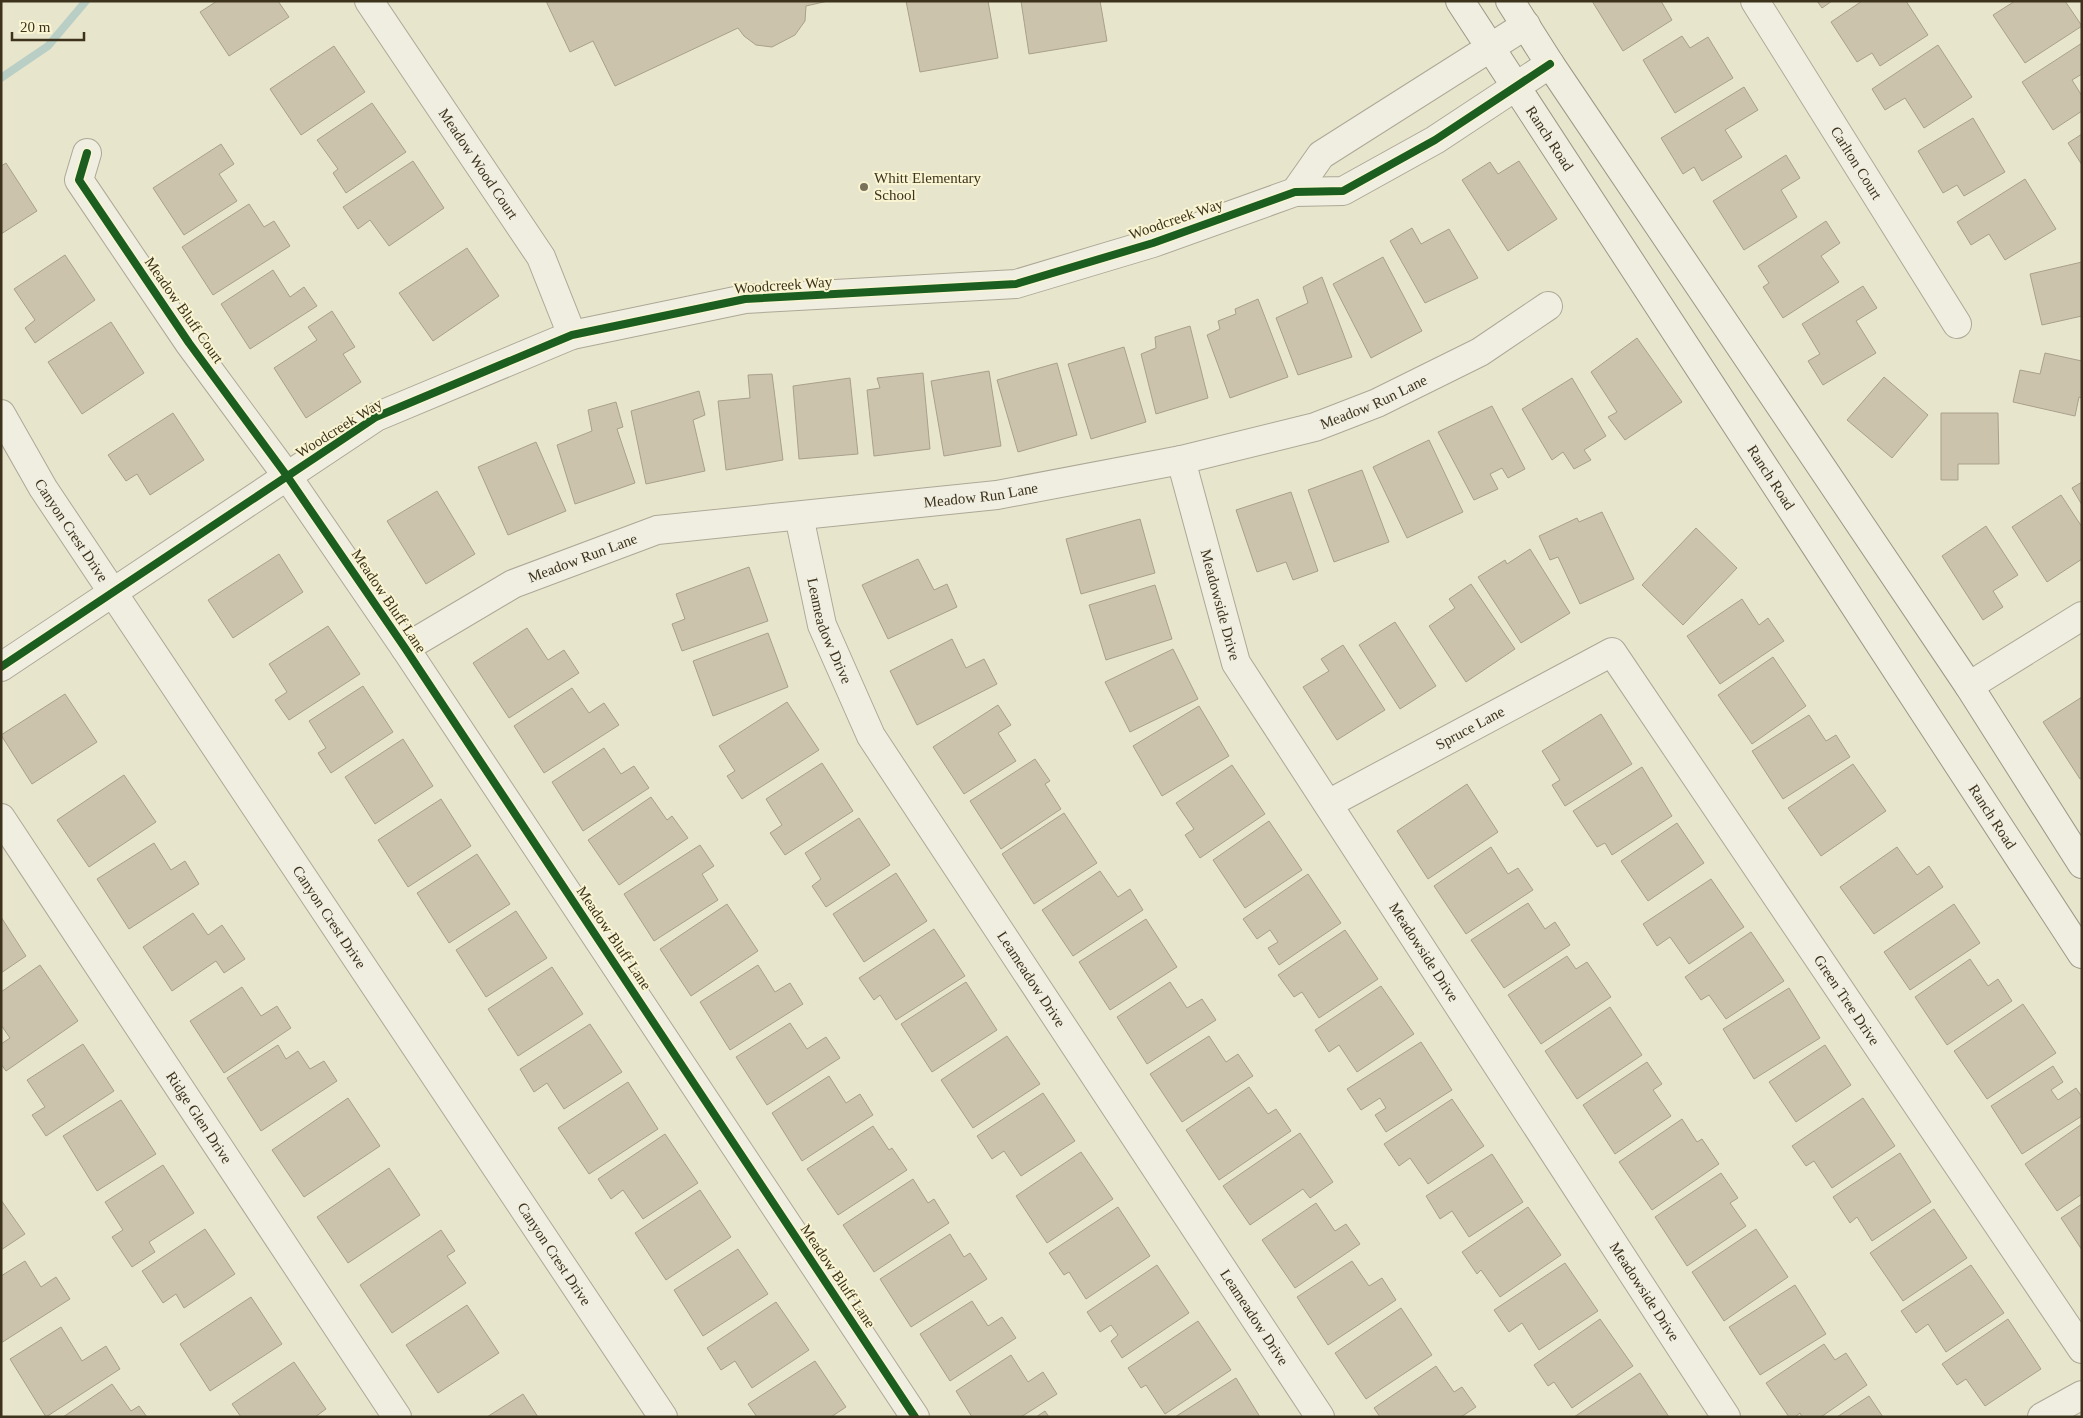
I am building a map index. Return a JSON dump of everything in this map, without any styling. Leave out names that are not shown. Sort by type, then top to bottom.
[{"type":"street","name":"Meadow Wood Court","points":[[369,1],[541,257],[572,335]]},
{"type":"street","name":"Ranch Road","points":[[1460,1],[2082,954]]},
{"type":"street","points":[[1510,1],[1550,64],[1969,686],[2082,864]]},
{"type":"street","name":"Carlton Court","points":[[1755,1],[1957,324]]},
{"type":"street","points":[[1295,192],[1321,155],[1526,25]]},
{"type":"street","name":"Woodcreek Way","points":[[1,667],[376,417],[572,335],[745,299],[1016,284],[1153,243],[1295,192],[1343,191],[1434,140],[1550,64]]},
{"type":"street","name":"Meadow Bluff Court","points":[[87,153],[79,180],[189,343],[288,476]]},
{"type":"street","name":"Meadow Run Lane","points":[[405,648],[513,584],[657,530],[997,495],[1181,460],[1315,427],[1377,403],[1480,352],[1548,306]]},
{"type":"street","name":"Canyon Crest Drive","points":[[1,414],[43,488],[663,1417]]},
{"type":"street","name":"Meadowside Drive","points":[[1181,460],[1236,663],[1726,1417]]},
{"type":"street","name":"Meadow Bluff Lane","points":[[288,476],[405,648],[915,1417]]},
{"type":"street","name":"Leameadow Drive","points":[[799,516],[822,624],[871,736],[1320,1417]]},
{"type":"street","points":[[1969,686],[2082,616]]},
{"type":"street","name":"Spruce Lane","points":[[1328,804],[1612,652]]},
{"type":"street","name":"Green Tree Drive","points":[[1612,652],[2082,1349]]},
{"type":"street","name":"Ridge Glen Drive","points":[[1,818],[397,1417]]},
{"type":"street","points":[[2042,1417],[2082,1394]]},
{"type":"building","points":[[217,1],[278,1],[289,17],[229,56],[200,12]]},
{"type":"building","points":[[546,1],[828,1],[806,6],[805,21],[795,35],[772,47],[756,45],[744,36],[738,28],[615,86],[593,41],[570,52]]},
{"type":"building","points":[[906,1],[988,1],[998,58],[920,72]]},
{"type":"building","points":[[1021,1],[1100,1],[1107,41],[1029,54]]},
{"type":"building","points":[[1592,1],[1661,1],[1672,20],[1623,51]]},
{"type":"building","points":[[1817,1],[1832,1],[1822,8]]},
{"type":"building","points":[[1862,1],[1906,1],[1928,35],[1880,66],[1872,53],[1857,62],[1831,22]]},
{"type":"building","points":[[2015,1],[2065,1],[2082,26],[2025,63],[1993,15]]},
{"type":"building","points":[[1682,36],[1690,48],[1708,37],[1733,78],[1675,113],[1643,60]]},
{"type":"building","points":[[2082,43],[2082,74],[2072,80],[2082,96],[2082,111],[2053,130],[2022,82]]},
{"type":"building","points":[[1938,45],[1972,97],[1924,128],[1905,98],[1885,110],[1872,89]]},
{"type":"building","points":[[334,46],[365,92],[301,135],[270,89]]},
{"type":"building","points":[[1744,87],[1758,110],[1725,130],[1742,157],[1702,181],[1694,167],[1683,174],[1661,138]]},
{"type":"building","points":[[372,103],[406,152],[346,193],[333,173],[338,169],[317,140]]},
{"type":"building","points":[[1973,118],[2005,172],[1964,196],[1957,185],[1943,193],[1918,151]]},
{"type":"building","points":[[2082,134],[2082,165],[2068,143]]},
{"type":"building","points":[[221,144],[234,164],[219,174],[237,201],[184,235],[153,188]]},
{"type":"building","points":[[1786,155],[1800,178],[1781,190],[1797,217],[1744,250],[1713,201]]},
{"type":"building","points":[[413,161],[444,208],[389,246],[370,220],[358,229],[343,207]]},
{"type":"building","points":[[1519,161],[1557,219],[1508,251],[1462,180],[1490,162],[1498,174]]},
{"type":"building","points":[[6,163],[37,211],[1,234],[1,166]]},
{"type":"building","points":[[2025,179],[2056,229],[2005,260],[1989,234],[1971,245],[1957,222]]},
{"type":"building","points":[[249,204],[264,227],[274,221],[290,246],[213,295],[182,247]]},
{"type":"building","points":[[1826,221],[1840,243],[1821,256],[1839,282],[1783,318],[1763,287],[1769,283],[1758,266]]},
{"type":"building","points":[[1412,228],[1421,244],[1449,229],[1478,278],[1425,303],[1390,241]]},
{"type":"building","points":[[467,248],[499,296],[433,341],[399,293]]},
{"type":"building","points":[[65,255],[95,300],[35,343],[25,328],[35,320],[14,289]]},
{"type":"building","points":[[1383,257],[1422,331],[1371,358],[1333,284]]},
{"type":"building","points":[[2082,262],[2082,316],[2042,325],[2030,274]]},
{"type":"building","points":[[273,270],[290,297],[304,287],[317,306],[250,349],[221,304]]},
{"type":"building","points":[[1322,277],[1352,357],[1298,375],[1276,318],[1308,303],[1303,287]]},
{"type":"building","points":[[1863,286],[1877,308],[1856,321],[1876,353],[1823,385],[1808,361],[1820,354],[1802,324]]},
{"type":"building","points":[[1258,299],[1288,377],[1230,398],[1207,335],[1220,329],[1218,321],[1236,314],[1235,309]]},
{"type":"building","points":[[332,311],[355,347],[343,354],[361,382],[306,418],[274,368],[317,340],[308,327]]},
{"type":"building","points":[[111,322],[144,373],[82,414],[48,362]]},
{"type":"building","points":[[1190,326],[1208,398],[1156,414],[1141,354],[1156,348],[1155,337]]},
{"type":"building","points":[[1637,338],[1682,402],[1625,440],[1608,417],[1617,412],[1591,372]]},
{"type":"building","points":[[1124,347],[1146,422],[1091,439],[1068,364]]},
{"type":"building","points":[[2045,353],[2082,361],[2082,398],[2079,397],[2075,416],[2013,402],[2020,370],[2040,374]]},
{"type":"building","points":[[1057,363],[1077,435],[1018,452],[997,380]]},
{"type":"building","points":[[989,371],[1001,446],[944,456],[931,381]]},
{"type":"building","points":[[923,373],[930,449],[874,456],[867,390],[880,388],[877,378]]},
{"type":"building","points":[[772,374],[783,460],[726,470],[718,401],[750,398],[748,375]]},
{"type":"building","points":[[1884,377],[1928,415],[1892,458],[1847,420]]},
{"type":"building","points":[[850,378],[858,454],[799,459],[793,386]]},
{"type":"building","points":[[1572,378],[1606,436],[1584,450],[1591,460],[1574,469],[1563,452],[1552,460],[1522,409]]},
{"type":"building","points":[[699,391],[705,415],[693,420],[705,471],[646,484],[631,411]]},
{"type":"building","points":[[616,402],[623,427],[617,429],[635,483],[575,504],[557,445],[592,431],[588,410]]},
{"type":"building","points":[[1492,406],[1525,469],[1508,478],[1502,468],[1490,474],[1498,489],[1474,500],[1438,432]]},
{"type":"building","points":[[173,413],[204,460],[150,495],[137,474],[126,481],[108,455]]},
{"type":"building","points":[[1941,413],[1998,413],[1999,464],[1958,464],[1958,480],[1941,480]]},
{"type":"building","points":[[1429,440],[1463,512],[1407,538],[1373,467]]},
{"type":"building","points":[[536,442],[566,511],[508,535],[478,467]]},
{"type":"building","points":[[1362,470],[1389,542],[1334,562],[1308,490]]},
{"type":"building","points":[[2082,482],[2082,505],[2072,488]]},
{"type":"building","points":[[437,491],[475,554],[426,584],[387,521]]},
{"type":"building","points":[[1291,492],[1318,571],[1293,580],[1286,562],[1257,572],[1236,510]]},
{"type":"building","points":[[2061,495],[2082,527],[2082,559],[2047,582],[2012,527]]},
{"type":"building","points":[[1602,512],[1634,579],[1580,604],[1558,557],[1550,560],[1539,536],[1577,518],[1579,522]]},
{"type":"building","points":[[1140,519],[1155,573],[1081,594],[1066,539]]},
{"type":"building","points":[[1986,526],[2018,575],[1993,591],[2003,607],[1983,620],[1942,556]]},
{"type":"building","points":[[1696,528],[1737,568],[1683,625],[1642,585]]},
{"type":"building","points":[[1530,549],[1570,613],[1521,643],[1478,577],[1505,560],[1507,564]]},
{"type":"building","points":[[279,554],[303,592],[233,638],[208,600]]},
{"type":"building","points":[[918,559],[934,590],[947,584],[957,607],[888,639],[862,585]]},
{"type":"building","points":[[749,567],[768,621],[682,651],[672,624],[685,619],[676,594]]},
{"type":"building","points":[[1471,584],[1515,649],[1466,682],[1429,626],[1455,608],[1449,599]]},
{"type":"building","points":[[1155,585],[1172,639],[1106,660],[1089,605]]},
{"type":"building","points":[[1742,599],[1759,625],[1768,618],[1784,641],[1720,684],[1687,636]]},
{"type":"building","points":[[1395,622],[1436,686],[1400,709],[1359,645]]},
{"type":"building","points":[[328,626],[360,674],[289,720],[275,700],[287,692],[269,664]]},
{"type":"building","points":[[527,628],[548,660],[564,650],[579,673],[509,718],[473,663]]},
{"type":"building","points":[[768,633],[788,687],[713,716],[693,661]]},
{"type":"building","points":[[952,639],[966,668],[984,659],[997,684],[917,725],[890,671]]},
{"type":"building","points":[[1343,645],[1385,710],[1337,740],[1303,687],[1329,671],[1321,659]]},
{"type":"building","points":[[1173,649],[1198,699],[1130,732],[1105,682]]},
{"type":"building","points":[[1773,657],[1806,706],[1752,744],[1718,695]]},
{"type":"building","points":[[363,686],[393,732],[331,773],[318,753],[326,748],[309,721]]},
{"type":"building","points":[[572,688],[589,713],[604,703],[619,725],[544,773],[514,726]]},
{"type":"building","points":[[65,694],[97,742],[32,784],[1,735]]},
{"type":"building","points":[[2082,697],[2082,778],[2080,779],[2043,722]]},
{"type":"building","points":[[787,702],[819,750],[742,799],[727,776],[735,771],[719,746]]},
{"type":"building","points":[[998,705],[1011,725],[998,733],[1016,761],[964,794],[933,747]]},
{"type":"building","points":[[1199,706],[1229,756],[1162,796],[1133,746]]},
{"type":"building","points":[[1601,714],[1632,764],[1565,806],[1552,785],[1560,780],[1542,751]]},
{"type":"building","points":[[1809,715],[1826,741],[1836,735],[1850,757],[1783,799],[1752,751]]},
{"type":"building","points":[[403,739],[433,786],[375,824],[345,777]]},
{"type":"building","points":[[604,748],[621,774],[634,766],[649,788],[583,831],[552,782]]},
{"type":"building","points":[[1035,759],[1050,781],[1045,784],[1061,809],[1001,849],[970,801]]},
{"type":"building","points":[[822,763],[853,811],[785,855],[770,833],[782,825],[766,799]]},
{"type":"building","points":[[1853,764],[1886,811],[1821,856],[1788,808]]},
{"type":"building","points":[[1232,765],[1265,814],[1200,858],[1185,835],[1194,829],[1176,803]]},
{"type":"building","points":[[1642,767],[1672,816],[1612,855],[1605,843],[1597,847],[1573,811]]},
{"type":"building","points":[[124,775],[156,822],[89,867],[57,820]]},
{"type":"building","points":[[1467,784],[1498,832],[1428,879],[1397,831]]},
{"type":"building","points":[[651,797],[667,820],[672,816],[688,838],[619,885],[588,840]]},
{"type":"building","points":[[441,799],[471,846],[408,887],[378,840]]},
{"type":"building","points":[[1064,813],[1097,863],[1034,904],[1002,854]]},
{"type":"building","points":[[859,818],[890,865],[826,907],[812,886],[821,879],[805,853]]},
{"type":"building","points":[[1269,821],[1302,870],[1245,908],[1213,860]]},
{"type":"building","points":[[1677,823],[1704,863],[1648,901],[1621,861]]},
{"type":"building","points":[[154,843],[171,870],[185,861],[199,884],[129,929],[97,879]]},
{"type":"building","points":[[700,845],[714,866],[702,874],[718,900],[654,941],[624,894]]},
{"type":"building","points":[[1491,847],[1508,874],[1518,868],[1533,890],[1466,934],[1434,886]]},
{"type":"building","points":[[1897,847],[1917,875],[1929,866],[1943,887],[1874,934],[1840,887]]},
{"type":"building","points":[[477,854],[510,904],[449,943],[417,893]]},
{"type":"building","points":[[1100,871],[1118,897],[1130,889],[1143,910],[1073,956],[1042,910]]},
{"type":"building","points":[[896,873],[927,921],[864,962],[833,914]]},
{"type":"building","points":[[1308,874],[1341,923],[1279,965],[1268,948],[1278,942],[1270,930],[1257,939],[1243,919]]},
{"type":"building","points":[[1711,879],[1744,927],[1689,964],[1670,937],[1657,946],[1643,924]]},
{"type":"building","points":[[1528,903],[1545,929],[1555,922],[1570,945],[1504,988],[1471,940]]},
{"type":"building","points":[[727,904],[758,951],[691,996],[660,949]]},
{"type":"building","points":[[1954,904],[1980,943],[1910,990],[1884,952]]},
{"type":"building","points":[[516,911],[547,958],[486,997],[456,950]]},
{"type":"building","points":[[193,913],[208,935],[222,925],[245,959],[224,973],[216,961],[172,991],[143,947]]},
{"type":"building","points":[[1,917],[26,956],[1,973]]},
{"type":"building","points":[[1146,919],[1177,967],[1110,1010],[1079,962]]},
{"type":"building","points":[[934,929],[965,976],[896,1020],[880,995],[874,1000],[859,978]]},
{"type":"building","points":[[1345,930],[1378,979],[1319,1018],[1302,992],[1294,997],[1278,975]]},
{"type":"building","points":[[1751,932],[1784,981],[1726,1019],[1709,995],[1701,1000],[1685,977]]},
{"type":"building","points":[[1567,956],[1576,969],[1587,962],[1611,997],[1541,1044],[1508,995]]},
{"type":"building","points":[[1970,959],[1988,986],[1998,979],[2012,1001],[1947,1045],[1915,997]]},
{"type":"building","points":[[40,965],[78,1021],[6,1071],[1,1064],[1,1044],[10,1038],[1,1025],[1,992]]},
{"type":"building","points":[[758,965],[775,992],[790,983],[803,1004],[730,1050],[700,1002]]},
{"type":"building","points":[[552,967],[583,1014],[518,1056],[488,1009]]},
{"type":"building","points":[[966,982],[997,1030],[932,1072],[901,1024]]},
{"type":"building","points":[[1170,982],[1187,1008],[1202,999],[1216,1020],[1147,1064],[1117,1017]]},
{"type":"building","points":[[1381,986],[1414,1034],[1357,1072],[1339,1045],[1329,1052],[1315,1030]]},
{"type":"building","points":[[242,987],[261,1016],[277,1006],[291,1028],[224,1073],[190,1021]]},
{"type":"building","points":[[1789,988],[1820,1038],[1754,1079],[1723,1029]]},
{"type":"building","points":[[2023,1004],[2056,1053],[1987,1099],[1954,1051]]},
{"type":"building","points":[[1610,1007],[1642,1055],[1577,1099],[1545,1051]]},
{"type":"building","points":[[790,1023],[807,1049],[826,1037],[840,1058],[767,1105],[736,1057]]},
{"type":"building","points":[[590,1024],[622,1072],[564,1109],[547,1083],[534,1092],[520,1069]]},
{"type":"building","points":[[1007,1036],[1040,1084],[973,1128],[941,1080]]},
{"type":"building","points":[[1209,1036],[1226,1062],[1238,1054],[1253,1076],[1182,1122],[1150,1074]]},
{"type":"building","points":[[1421,1042],[1452,1090],[1386,1132],[1375,1115],[1386,1108],[1380,1098],[1361,1110],[1347,1089]]},
{"type":"building","points":[[83,1044],[114,1091],[46,1136],[32,1115],[45,1107],[27,1080]]},
{"type":"building","points":[[278,1045],[286,1059],[298,1051],[310,1069],[324,1061],[337,1081],[261,1131],[227,1078]]},
{"type":"building","points":[[1825,1045],[1851,1085],[1796,1122],[1769,1082]]},
{"type":"building","points":[[1647,1062],[1662,1084],[1653,1090],[1671,1116],[1615,1154],[1583,1105]]},
{"type":"building","points":[[2053,1066],[2063,1082],[2051,1090],[2058,1100],[2076,1088],[2082,1097],[2082,1116],[2022,1154],[1991,1106]]},
{"type":"building","points":[[829,1076],[846,1103],[860,1094],[873,1115],[802,1161],[772,1113]]},
{"type":"building","points":[[628,1082],[658,1129],[589,1174],[558,1128]]},
{"type":"building","points":[[1249,1087],[1268,1114],[1276,1109],[1291,1131],[1219,1180],[1186,1130]]},
{"type":"building","points":[[1043,1093],[1075,1141],[1021,1176],[1004,1151],[992,1159],[977,1136]]},
{"type":"building","points":[[348,1098],[380,1146],[304,1197],[272,1150]]},
{"type":"building","points":[[1863,1098],[1895,1146],[1832,1188],[1814,1161],[1806,1166],[1792,1146]]},
{"type":"building","points":[[1452,1099],[1484,1146],[1428,1184],[1410,1158],[1399,1166],[1384,1144]]},
{"type":"building","points":[[121,1100],[156,1154],[97,1191],[63,1136]]},
{"type":"building","points":[[1682,1119],[1697,1142],[1702,1139],[1719,1164],[1652,1210],[1619,1162]]},
{"type":"building","points":[[2082,1124],[2082,1194],[2057,1211],[2025,1164]]},
{"type":"building","points":[[873,1126],[889,1150],[892,1148],[907,1170],[838,1215],[807,1169]]},
{"type":"building","points":[[1300,1133],[1333,1182],[1310,1198],[1303,1189],[1250,1225],[1223,1186]]},
{"type":"building","points":[[665,1134],[698,1183],[643,1219],[623,1190],[611,1199],[598,1179]]},
{"type":"building","points":[[1081,1152],[1113,1199],[1047,1243],[1016,1196]]},
{"type":"building","points":[[1900,1153],[1931,1202],[1872,1241],[1857,1217],[1850,1223],[1833,1197]]},
{"type":"building","points":[[1492,1154],[1523,1202],[1469,1237],[1452,1211],[1440,1219],[1426,1196]]},
{"type":"building","points":[[163,1165],[194,1213],[149,1242],[155,1252],[132,1267],[112,1237],[123,1230],[105,1202]]},
{"type":"building","points":[[389,1168],[420,1215],[348,1263],[317,1217]]},
{"type":"building","points":[[1721,1173],[1738,1198],[1730,1203],[1746,1226],[1687,1266],[1655,1217]]},
{"type":"building","points":[[913,1179],[928,1203],[934,1199],[949,1223],[874,1272],[843,1225]]},
{"type":"building","points":[[700,1190],[731,1237],[666,1280],[635,1233]]},
{"type":"building","points":[[1,1200],[25,1234],[1,1250]]},
{"type":"building","points":[[1316,1203],[1335,1231],[1346,1224],[1360,1244],[1295,1288],[1262,1240]]},
{"type":"building","points":[[2082,1204],[2082,1250],[2061,1218]]},
{"type":"building","points":[[1118,1207],[1150,1256],[1086,1299],[1069,1272],[1064,1275],[1049,1253]]},
{"type":"building","points":[[1528,1207],[1561,1255],[1500,1297],[1481,1270],[1477,1274],[1462,1252]]},
{"type":"building","points":[[1934,1209],[1967,1258],[1903,1301],[1870,1253]]},
{"type":"building","points":[[205,1229],[235,1274],[184,1308],[176,1294],[163,1303],[142,1271]]},
{"type":"building","points":[[1756,1229],[1788,1277],[1724,1321],[1692,1272]]},
{"type":"building","points":[[441,1230],[455,1251],[447,1256],[466,1283],[392,1333],[360,1285]]},
{"type":"building","points":[[950,1234],[964,1257],[970,1253],[987,1279],[911,1327],[880,1279]]},
{"type":"building","points":[[738,1249],[768,1294],[703,1336],[674,1290]]},
{"type":"building","points":[[25,1261],[41,1287],[56,1277],[70,1299],[1,1343],[1,1276]]},
{"type":"building","points":[[1352,1261],[1369,1286],[1382,1278],[1396,1300],[1328,1345],[1297,1297]]},
{"type":"building","points":[[1565,1263],[1598,1311],[1539,1350],[1522,1323],[1509,1332],[1494,1310]]},
{"type":"building","points":[[1157,1265],[1189,1313],[1122,1358],[1111,1341],[1118,1335],[1111,1325],[1100,1332],[1087,1312]]},
{"type":"building","points":[[1971,1265],[2004,1313],[1946,1352],[1928,1324],[1916,1333],[1901,1311]]},
{"type":"building","points":[[1795,1285],[1826,1334],[1760,1375],[1729,1327]]},
{"type":"building","points":[[251,1297],[282,1344],[210,1391],[180,1344]]},
{"type":"building","points":[[972,1301],[988,1326],[1002,1317],[1016,1338],[950,1381],[920,1334]]},
{"type":"building","points":[[776,1302],[809,1350],[752,1388],[735,1361],[721,1370],[707,1348]]},
{"type":"building","points":[[467,1305],[499,1353],[438,1393],[406,1345]]},
{"type":"building","points":[[1401,1308],[1432,1355],[1366,1399],[1335,1353]]},
{"type":"building","points":[[1600,1319],[1633,1366],[1572,1408],[1554,1382],[1548,1386],[1534,1365]]},
{"type":"building","points":[[2008,1319],[2041,1369],[1985,1406],[1966,1379],[1957,1385],[1942,1364]]},
{"type":"building","points":[[1198,1321],[1231,1370],[1165,1414],[1146,1385],[1141,1388],[1128,1368]]},
{"type":"building","points":[[61,1327],[82,1361],[106,1346],[120,1369],[46,1417],[10,1359]]},
{"type":"building","points":[[1824,1344],[1835,1360],[1846,1353],[1867,1385],[1821,1417],[1802,1417],[1800,1413],[1795,1417],[1789,1417],[1766,1383]]},
{"type":"building","points":[[1011,1355],[1028,1382],[1043,1372],[1057,1394],[1021,1417],[972,1417],[956,1391]]},
{"type":"building","points":[[815,1361],[846,1407],[831,1417],[757,1417],[748,1404]]},
{"type":"building","points":[[294,1362],[326,1409],[315,1417],[241,1417],[232,1404]]},
{"type":"building","points":[[1436,1366],[1454,1392],[1462,1387],[1476,1407],[1461,1417],[1380,1417],[1374,1408]]},
{"type":"building","points":[[1640,1373],[1669,1417],[1574,1417]]},
{"type":"building","points":[[1236,1378],[1260,1417],[1175,1417]]},
{"type":"building","points":[[112,1384],[131,1411],[139,1406],[147,1417],[63,1417]]},
{"type":"building","points":[[523,1394],[538,1417],[487,1417]]},
{"type":"building","points":[[1869,1396],[1883,1417],[1837,1417]]},
{"type":"building","points":[[1045,1411],[1049,1417],[1036,1417]]},
{"type":"waterway","points":[[1,78],[48,46],[86,1]]},
{"type":"cycle path","points":[[1,667],[376,417],[572,335],[745,299],[1016,284],[1153,243],[1295,192],[1343,191],[1435,140],[1550,64]]},
{"type":"cycle path","points":[[87,153],[79,180],[189,343],[287,476],[405,648],[915,1417]]},
{"type":"place","name":"Whitt Elementary School","points":[[864,187]]}]
